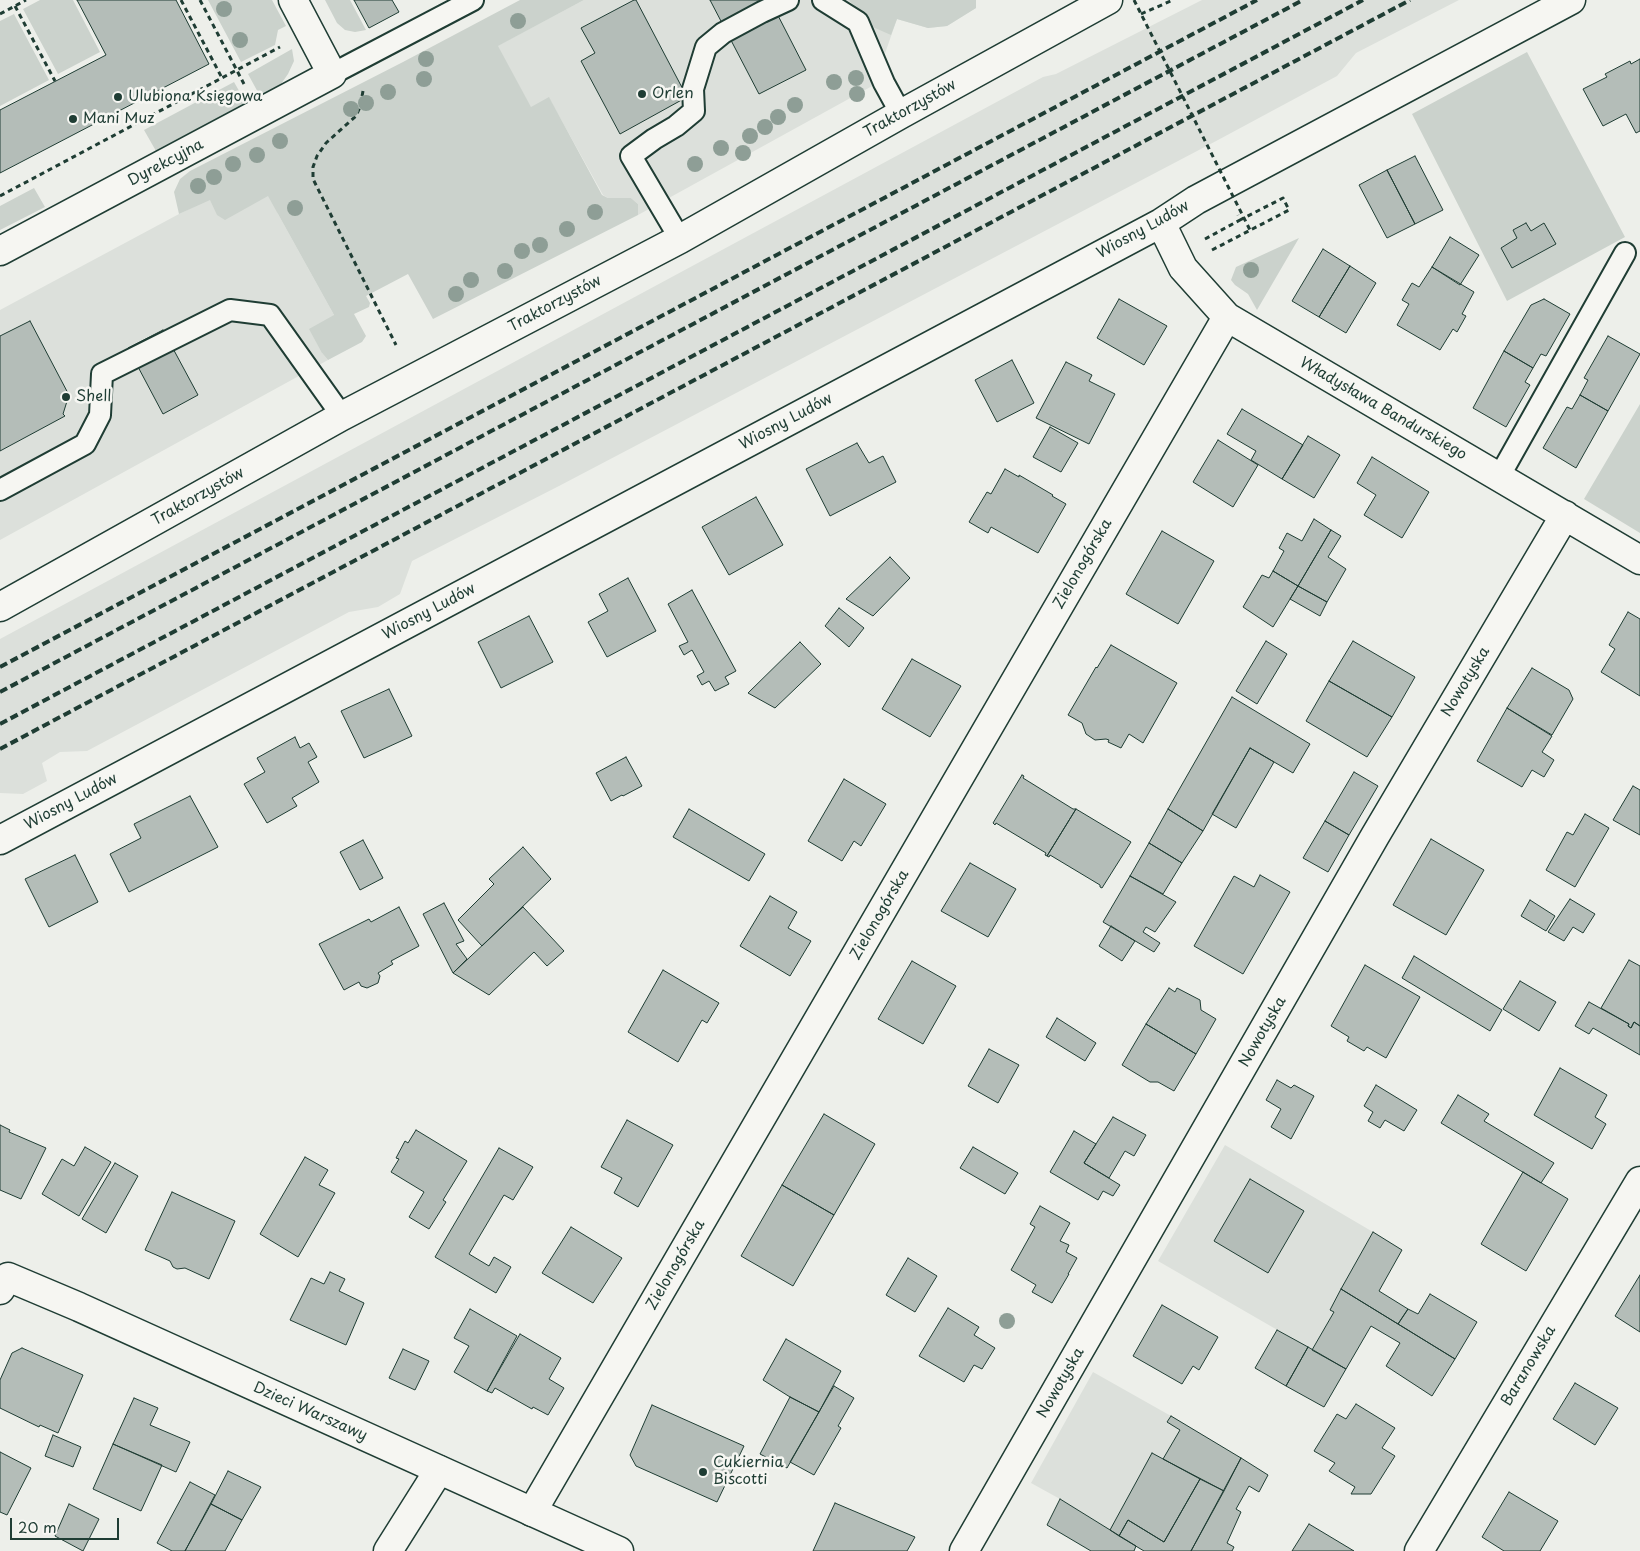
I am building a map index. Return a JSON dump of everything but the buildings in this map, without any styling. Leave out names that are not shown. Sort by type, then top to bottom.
[{"type":"street","name":"Traktorzystów","points":[[0,607],[342,416],[680,239],[1108,0]]},
{"type":"street","name":"Wiosny Ludów","points":[[0,840],[1161,222],[1196,200],[1571,0]]},
{"type":"street","points":[[299,10],[332,74]]},
{"type":"street","name":"Dyrekcyjna","points":[[0,251],[332,74]]},
{"type":"street","name":"Władysława Bandurskiego","points":[[1161,222],[1183,268],[1227,317],[1640,560]]},
{"type":"street","name":"Zielonogórska","points":[[532,1512],[1227,317]]},
{"type":"street","name":"Nowotyska","points":[[964,1551],[1375,836],[1565,515]]},
{"type":"street","name":"Baranowska","points":[[1419,1551],[1640,1181]]},
{"type":"street","name":"Dzieci Warszawy","points":[[3,1280],[88,1312],[619,1551]]},
{"type":"street","points":[[388,1551],[439,1470]]},
{"type":"lane","points":[[332,74],[446,6],[473,0]]},
{"type":"lane","points":[[680,239],[631,156],[676,126],[694,111],[693,90],[706,47],[723,33],[788,0]]},
{"type":"lane","points":[[823,0],[858,22],[884,84],[901,114]]},
{"type":"lane","points":[[1498,477],[1625,253]]},
{"type":"lane","points":[[0,490],[84,444],[100,415],[102,374],[230,310],[270,315],[342,416]]},
{"type":"path","points":[[0,14],[26,0]]},
{"type":"path","points":[[182,0],[222,78]]},
{"type":"path","points":[[200,0],[260,114]]},
{"type":"path","points":[[1134,0],[1250,230]]},
{"type":"path","points":[[1141,14],[1172,0]]},
{"type":"path","points":[[15,6],[55,81]]},
{"type":"path","points":[[2,8],[5,12]]},
{"type":"path","points":[[0,196],[280,47],[299,10]]},
{"type":"path","points":[[364,89],[356,116],[326,143],[317,156],[313,167],[313,179],[396,345]]},
{"type":"path","points":[[1283,198],[1289,210],[1211,250],[1205,239],[1240,220],[1283,198]]},
{"type":"path","points":[[1230,201],[1240,220]]},
{"type":"shaded area","points":[[40,0],[73,0],[100,52],[58,74],[23,9]]},
{"type":"shaded area","points":[[208,0],[272,0],[286,26],[278,30],[275,45],[241,62]]},
{"type":"shaded area","points":[[325,0],[350,0],[366,30],[355,32],[345,30],[337,23]]},
{"type":"shaded area","points":[[520,0],[584,0],[498,46],[531,107],[549,97],[602,195],[608,198],[631,198],[638,204],[638,215],[433,319],[408,274],[366,296],[370,303],[369,307],[354,314],[366,336],[362,342],[328,360],[309,329],[334,315],[268,196],[225,220],[217,215],[210,200],[179,214],[174,192],[180,179],[190,171]]},
{"type":"shaded area","points":[[584,0],[976,0],[976,8],[947,26],[928,28],[897,19],[874,85],[638,215],[638,204],[631,198],[608,198],[603,195],[549,98],[531,108],[497,46]]},
{"type":"shaded area","points":[[849,0],[976,0],[976,8],[947,26],[928,28],[897,19],[891,35],[875,28],[863,18]]},
{"type":"shaded area","points":[[1202,0],[1459,0],[1356,53],[1337,76],[1218,140],[559,486],[412,561],[400,594],[378,607],[349,612],[87,751],[60,752],[42,763],[47,781],[23,794],[0,793],[0,639],[1043,77],[1056,74]]},
{"type":"shaded area","points":[[14,14],[49,80],[0,106],[0,21]]},
{"type":"shaded area","points":[[292,49],[294,61],[288,74],[281,84],[260,96],[248,74]]},
{"type":"shaded area","points":[[1527,52],[1625,237],[1507,301],[1412,114]]},
{"type":"shaded area","points":[[234,82],[246,103],[156,151],[144,130]]},
{"type":"shaded area","points":[[266,171],[278,214],[334,315],[322,353],[328,360],[0,540],[0,310],[179,214]]},
{"type":"shaded area","points":[[34,188],[45,207],[0,230],[0,206]]},
{"type":"shaded area","points":[[1299,238],[1257,310],[1248,294],[1231,280],[1236,267]]},
{"type":"shaded area","points":[[1640,404],[1640,533],[1584,499]]},
{"type":"shaded area","points":[[1225,1145],[1373,1232],[1330,1310],[1334,1312],[1312,1350],[1158,1261]]},
{"type":"shaded area","points":[[1093,1372],[1241,1458],[1191,1551],[1144,1551],[1031,1483]]},
{"type":"railway","points":[[0,667],[1257,0]]},
{"type":"railway","points":[[0,692],[1303,0]]},
{"type":"railway","points":[[0,724],[1363,0]]},
{"type":"railway","points":[[0,749],[1410,0]]},
{"type":"place","name":"Orlen","points":[[642,94]]},
{"type":"place","name":"Ulubiona Księgowa","points":[[118,97]]},
{"type":"place","name":"Mani Muz","points":[[73,119]]},
{"type":"place","name":"Shell","points":[[66,397]]},
{"type":"place","name":"Cukiernia Biscotti","points":[[703,1472]]}]
